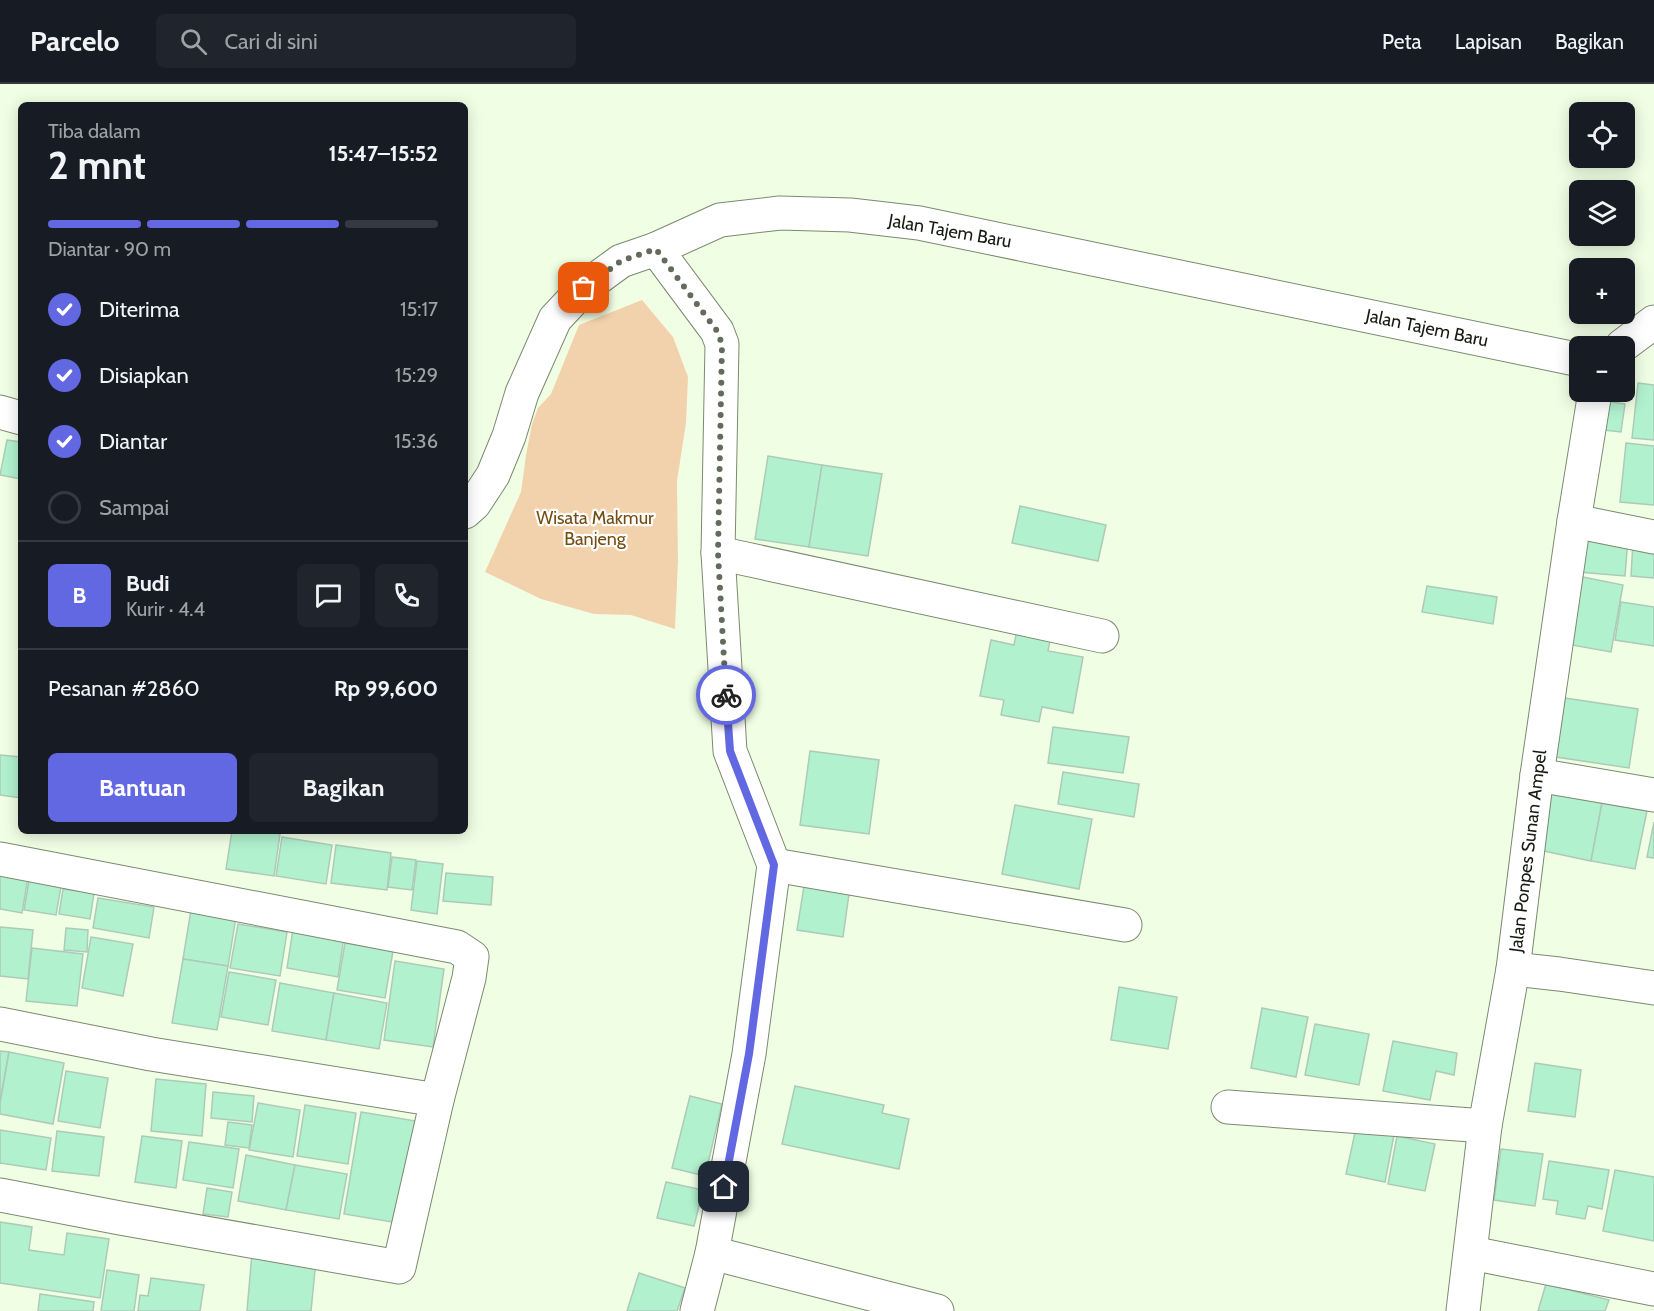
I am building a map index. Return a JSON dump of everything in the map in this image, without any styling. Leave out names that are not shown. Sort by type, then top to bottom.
[{"type":"street","name":"Jalan Tajem Baru","points":[[468,509],[493,475],[509,436],[522,393],[555,319],[584,288],[621,261],[656,249],[720,220],[780,213],[861,216],[919,224],[1569,358]]},
{"type":"street","points":[[656,249],[717,331],[722,344],[718,553],[730,751],[774,865],[749,1054],[712,1253],[697,1311]]},
{"type":"street","points":[[1635,336],[1654,322]]},
{"type":"street","name":"Jalan Ponpes Sunan Ampel","points":[[1463,1311],[1485,1126],[1513,969],[1537,775],[1574,521],[1594,402]]},
{"type":"street","points":[[0,412],[18,417]]},
{"type":"street","points":[[1574,521],[1654,537]]},
{"type":"street","points":[[718,553],[1102,636]]},
{"type":"street","points":[[1537,775],[1654,795]]},
{"type":"street","points":[[0,859],[458,947],[472,957],[469,978],[437,1100],[399,1267],[0,1195]]},
{"type":"street","points":[[774,865],[1125,925]]},
{"type":"street","points":[[1513,969],[1654,988]]},
{"type":"street","points":[[0,1024],[150,1054],[437,1100]]},
{"type":"street","points":[[1228,1107],[1485,1126]]},
{"type":"street","points":[[712,1253],[937,1311]]},
{"type":"street","points":[[1471,1253],[1654,1289]]},
{"type":"green space","name":"Wisata Makmur Banjeng","points":[[642,300],[673,337],[688,377],[686,423],[677,481],[678,561],[675,629],[631,615],[594,614],[541,599],[485,572],[521,492],[532,424],[538,408],[551,394],[579,325]]},
{"type":"building","points":[[1638,383],[1654,385],[1654,440],[1632,438]]},
{"type":"building","points":[[1599,402],[1625,404],[1621,432],[1595,429]]},
{"type":"building","points":[[7,440],[18,442],[18,478],[0,475]]},
{"type":"building","points":[[1626,443],[1654,446],[1654,505],[1620,502]]},
{"type":"building","points":[[768,456],[822,465],[809,547],[755,539]]},
{"type":"building","points":[[822,465],[882,474],[868,556],[809,547]]},
{"type":"building","points":[[1020,506],[1106,525],[1098,561],[1012,543]]},
{"type":"building","points":[[1581,534],[1628,538],[1625,576],[1578,572]]},
{"type":"building","points":[[1633,542],[1654,543],[1654,578],[1631,576]]},
{"type":"building","points":[[1578,576],[1623,585],[1611,652],[1566,644]]},
{"type":"building","points":[[1427,586],[1497,597],[1493,624],[1422,612]]},
{"type":"building","points":[[1621,602],[1654,607],[1654,646],[1615,640]]},
{"type":"building","points":[[1017,630],[1051,636],[1048,651],[1083,657],[1073,713],[1042,707],[1039,722],[1001,715],[1004,700],[980,696],[991,640],[1014,645]]},
{"type":"building","points":[[1565,698],[1638,709],[1629,768],[1556,757]]},
{"type":"building","points":[[1053,727],[1129,737],[1123,773],[1048,763]]},
{"type":"building","points":[[810,751],[879,760],[869,834],[800,825]]},
{"type":"building","points":[[0,755],[18,757],[18,798],[0,795]]},
{"type":"building","points":[[1063,772],[1139,784],[1134,817],[1058,804]]},
{"type":"building","points":[[1545,791],[1602,803],[1591,861],[1534,849]]},
{"type":"building","points":[[1602,803],[1647,811],[1635,869],[1591,861]]},
{"type":"building","points":[[1015,805],[1092,819],[1079,889],[1002,874]]},
{"type":"building","points":[[1654,822],[1654,858],[1647,857]]},
{"type":"building","points":[[232,834],[280,834],[274,876],[226,869]]},
{"type":"building","points":[[282,837],[332,845],[326,884],[276,876]]},
{"type":"building","points":[[336,845],[391,853],[387,890],[331,883]]},
{"type":"building","points":[[392,857],[416,860],[412,890],[388,887]]},
{"type":"building","points":[[417,861],[443,864],[437,914],[411,910]]},
{"type":"building","points":[[31,869],[63,875],[56,915],[24,910]]},
{"type":"building","points":[[0,872],[28,877],[22,913],[0,909]]},
{"type":"building","points":[[446,873],[493,877],[491,905],[443,901]]},
{"type":"building","points":[[805,880],[850,887],[843,937],[797,930]]},
{"type":"building","points":[[63,889],[94,893],[90,919],[59,914]]},
{"type":"building","points":[[98,898],[154,907],[149,938],[93,928]]},
{"type":"building","points":[[191,910],[236,917],[228,966],[183,959]]},
{"type":"building","points":[[294,923],[345,930],[338,977],[287,968]]},
{"type":"building","points":[[238,924],[287,932],[280,976],[230,968]]},
{"type":"building","points":[[0,927],[33,930],[28,979],[0,976]]},
{"type":"building","points":[[66,928],[88,930],[87,952],[64,950]]},
{"type":"building","points":[[91,937],[133,944],[123,996],[82,988]]},
{"type":"building","points":[[345,943],[393,951],[385,998],[337,990]]},
{"type":"building","points":[[32,948],[83,954],[77,1006],[26,1001]]},
{"type":"building","points":[[183,959],[228,966],[217,1030],[172,1023]]},
{"type":"building","points":[[395,961],[444,969],[433,1047],[384,1040]]},
{"type":"building","points":[[229,972],[276,980],[268,1025],[221,1017]]},
{"type":"building","points":[[280,983],[334,993],[326,1040],[272,1031]]},
{"type":"building","points":[[1119,987],[1177,997],[1168,1049],[1111,1040]]},
{"type":"building","points":[[334,993],[387,1003],[379,1049],[326,1040]]},
{"type":"building","points":[[1262,1008],[1308,1017],[1296,1077],[1251,1068]]},
{"type":"building","points":[[1315,1024],[1369,1034],[1359,1085],[1305,1075]]},
{"type":"building","points":[[1393,1041],[1457,1053],[1454,1075],[1436,1071],[1430,1100],[1383,1091]]},
{"type":"building","points":[[0,1051],[9,1052],[0,1103]]},
{"type":"building","points":[[9,1052],[64,1063],[53,1124],[0,1114]]},
{"type":"building","points":[[1535,1063],[1581,1070],[1575,1117],[1528,1111]]},
{"type":"building","points":[[66,1071],[108,1078],[100,1128],[58,1121]]},
{"type":"building","points":[[156,1079],[206,1084],[202,1136],[151,1131]]},
{"type":"building","points":[[795,1086],[884,1105],[882,1113],[909,1119],[899,1169],[782,1144]]},
{"type":"building","points":[[213,1092],[254,1096],[252,1122],[211,1118]]},
{"type":"building","points":[[690,1096],[722,1104],[705,1176],[672,1168]]},
{"type":"building","points":[[258,1103],[300,1110],[293,1157],[249,1150]]},
{"type":"building","points":[[305,1105],[356,1113],[348,1164],[297,1156]]},
{"type":"building","points":[[361,1112],[416,1121],[398,1223],[344,1214]]},
{"type":"building","points":[[228,1122],[252,1125],[249,1148],[225,1145]]},
{"type":"building","points":[[1356,1128],[1394,1135],[1385,1182],[1346,1174]]},
{"type":"building","points":[[0,1130],[51,1138],[46,1170],[0,1163]]},
{"type":"building","points":[[57,1131],[104,1137],[99,1176],[52,1171]]},
{"type":"building","points":[[142,1136],[182,1141],[176,1188],[135,1182]]},
{"type":"building","points":[[1397,1136],[1435,1144],[1425,1191],[1388,1184]]},
{"type":"building","points":[[189,1142],[239,1149],[233,1188],[183,1180]]},
{"type":"building","points":[[1501,1149],[1543,1154],[1535,1206],[1494,1200]]},
{"type":"building","points":[[246,1155],[295,1165],[286,1210],[238,1201]]},
{"type":"building","points":[[1549,1161],[1609,1170],[1602,1209],[1588,1206],[1585,1219],[1556,1214],[1558,1201],[1543,1199]]},
{"type":"building","points":[[295,1165],[347,1174],[339,1219],[286,1210]]},
{"type":"building","points":[[1615,1170],[1654,1177],[1654,1241],[1603,1231]]},
{"type":"building","points":[[666,1182],[703,1190],[694,1226],[657,1218]]},
{"type":"building","points":[[207,1188],[232,1192],[228,1217],[203,1214]]},
{"type":"building","points":[[0,1222],[32,1227],[29,1250],[64,1255],[67,1233],[109,1239],[100,1298],[0,1283]]},
{"type":"building","points":[[252,1253],[316,1260],[311,1311],[247,1311]]},
{"type":"building","points":[[107,1270],[139,1275],[134,1311],[101,1311]]},
{"type":"building","points":[[639,1273],[685,1288],[677,1311],[627,1311]]},
{"type":"building","points":[[151,1278],[204,1285],[200,1311],[138,1311],[140,1295],[148,1296]]},
{"type":"building","points":[[1546,1284],[1609,1300],[1605,1311],[1538,1311]]},
{"type":"building","points":[[40,1294],[94,1302],[93,1311],[38,1311]]},
{"type":"way so far","points":[[584,288],[621,261],[656,249],[717,331],[722,344],[718,553],[726,695]]},
{"type":"route","points":[[724,1187],[749,1054],[774,865],[730,751],[726,695]]}]
